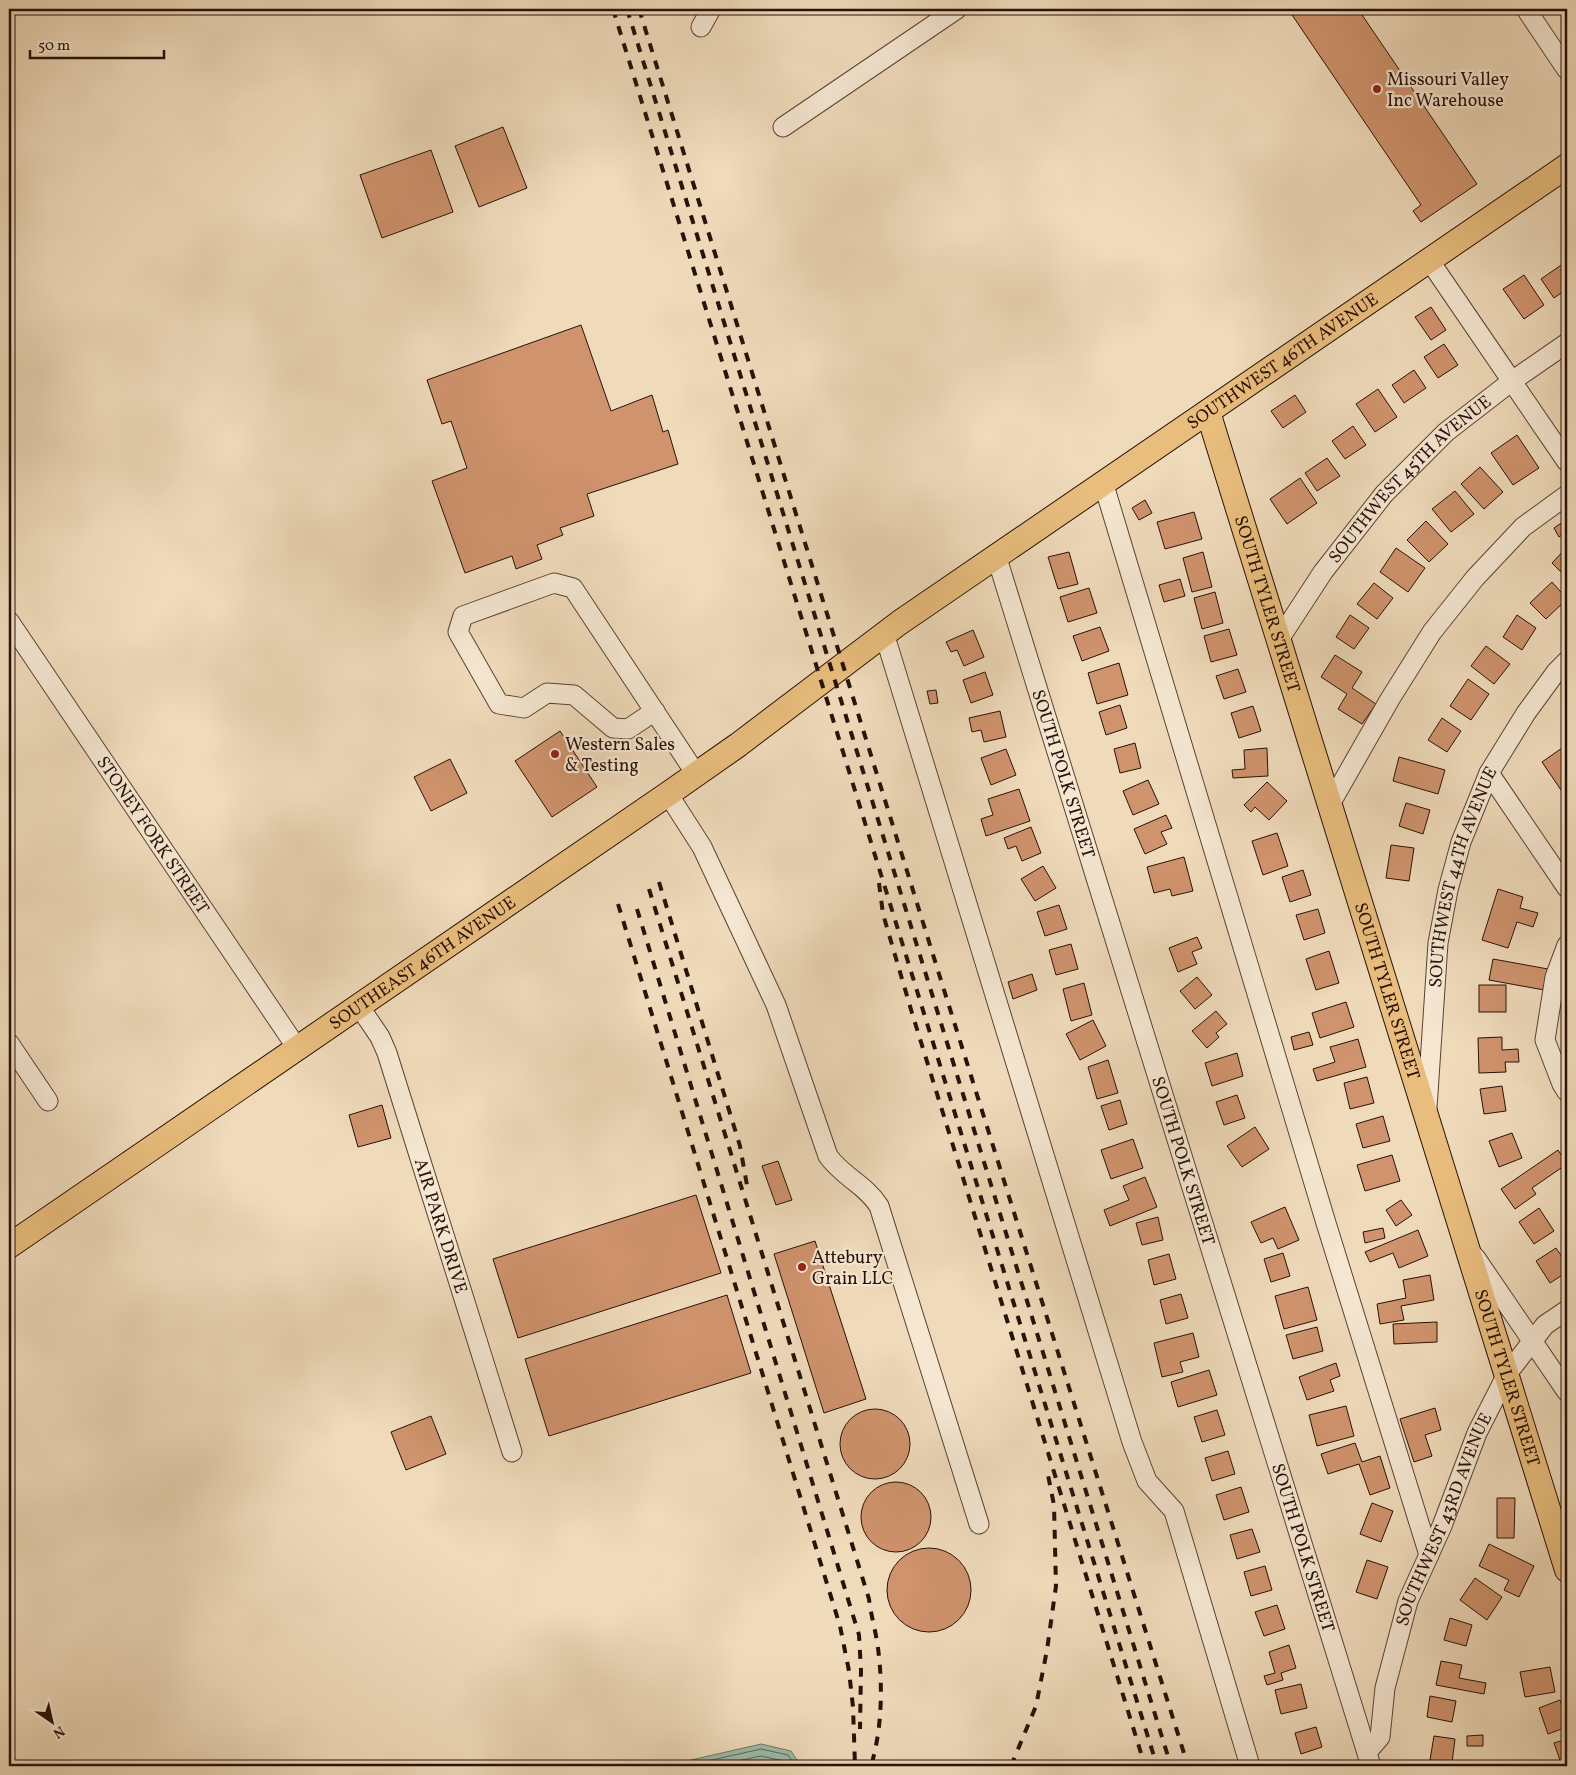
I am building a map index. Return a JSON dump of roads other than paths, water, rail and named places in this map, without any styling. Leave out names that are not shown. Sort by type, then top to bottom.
[{"type":"main road","name":"SOUTHWEST 46TH AVENUE","points":[[884,633],[1567,166]]},
{"type":"main road","name":"SOUTH TYLER STREET","points":[[1208,412],[1567,1570]]},
{"type":"main road","name":"SOUTHEAST 46TH AVENUE","points":[[9,1246],[738,745],[884,633]]},
{"type":"street","points":[[701,27],[711,9]]},
{"type":"street","points":[[783,127],[957,9]]},
{"type":"street","points":[[1526,9],[1567,70]]},
{"type":"street","points":[[1429,260],[1567,462]]},
{"type":"street","name":"SOUTHWEST 45TH AVENUE","points":[[1278,641],[1322,572],[1384,494],[1446,432],[1512,381],[1567,343]]},
{"type":"street","points":[[1103,482],[1329,1233],[1429,1555]]},
{"type":"street","points":[[1329,806],[1390,699],[1432,632],[1475,578],[1523,527],[1567,495]]},
{"type":"street","name":"SOUTH POLK STREET","points":[[996,555],[1369,1759]]},
{"type":"street","points":[[655,711],[628,729],[613,728],[574,695],[548,694],[524,708],[499,704],[458,632],[463,616],[554,583],[573,588],[655,711],[696,774]]},
{"type":"street","name":"STONEY FORK STREET","points":[[9,621],[297,1048]]},
{"type":"street","points":[[884,633],[1132,1442],[1147,1481],[1174,1511],[1250,1766]]},
{"type":"street","name":"SOUTHWEST 44TH AVENUE","points":[[1426,1120],[1438,943],[1444,908],[1461,842],[1489,773],[1526,713],[1567,663]]},
{"type":"street","points":[[1489,773],[1567,888]]},
{"type":"street","points":[[668,794],[702,847],[776,1005],[828,1156],[836,1168],[871,1194],[879,1206],[979,1524]]},
{"type":"street","points":[[1567,945],[1555,977],[1545,1040],[1567,1092]]},
{"type":"street","name":"AIR PARK DRIVE","points":[[359,1006],[380,1037],[388,1053],[512,1452]]},
{"type":"street","points":[[9,1043],[48,1101]]},
{"type":"street","points":[[1466,1246],[1567,1392]]},
{"type":"street","name":"SOUTHWEST 43RD AVENUE","points":[[1369,1759],[1380,1736],[1385,1688],[1408,1601],[1442,1526],[1477,1433],[1507,1374],[1545,1325],[1567,1310]]},
{"type":"water","points":[[761,1744],[791,1751],[801,1766],[665,1766]]},
{"type":"railway","points":[[613,9],[1157,1766]]},
{"type":"railway","points":[[627,9],[1171,1766]]},
{"type":"railway","points":[[639,9],[1188,1766]]},
{"type":"railway","points":[[659,882],[740,1146],[748,1191]]},
{"type":"railway","points":[[879,883],[883,914],[912,1013],[1145,1766]]},
{"type":"railway","points":[[649,889],[869,1599],[878,1648],[881,1678],[879,1723],[871,1766]]},
{"type":"railway","points":[[618,904],[840,1626],[849,1671],[853,1707],[855,1766]]},
{"type":"railway","points":[[637,909],[859,1635],[861,1670],[860,1729]]},
{"type":"railway","points":[[1011,1766],[1036,1706],[1047,1650],[1056,1586],[1054,1505],[1047,1470]]},
{"type":"place","name":"Missouri Valley Inc Warehouse","points":[[1377,89]]},
{"type":"place","name":"Western Sales & Testing","points":[[555,754]]},
{"type":"place","name":"Attebury Grain LLC","points":[[802,1267]]}]
